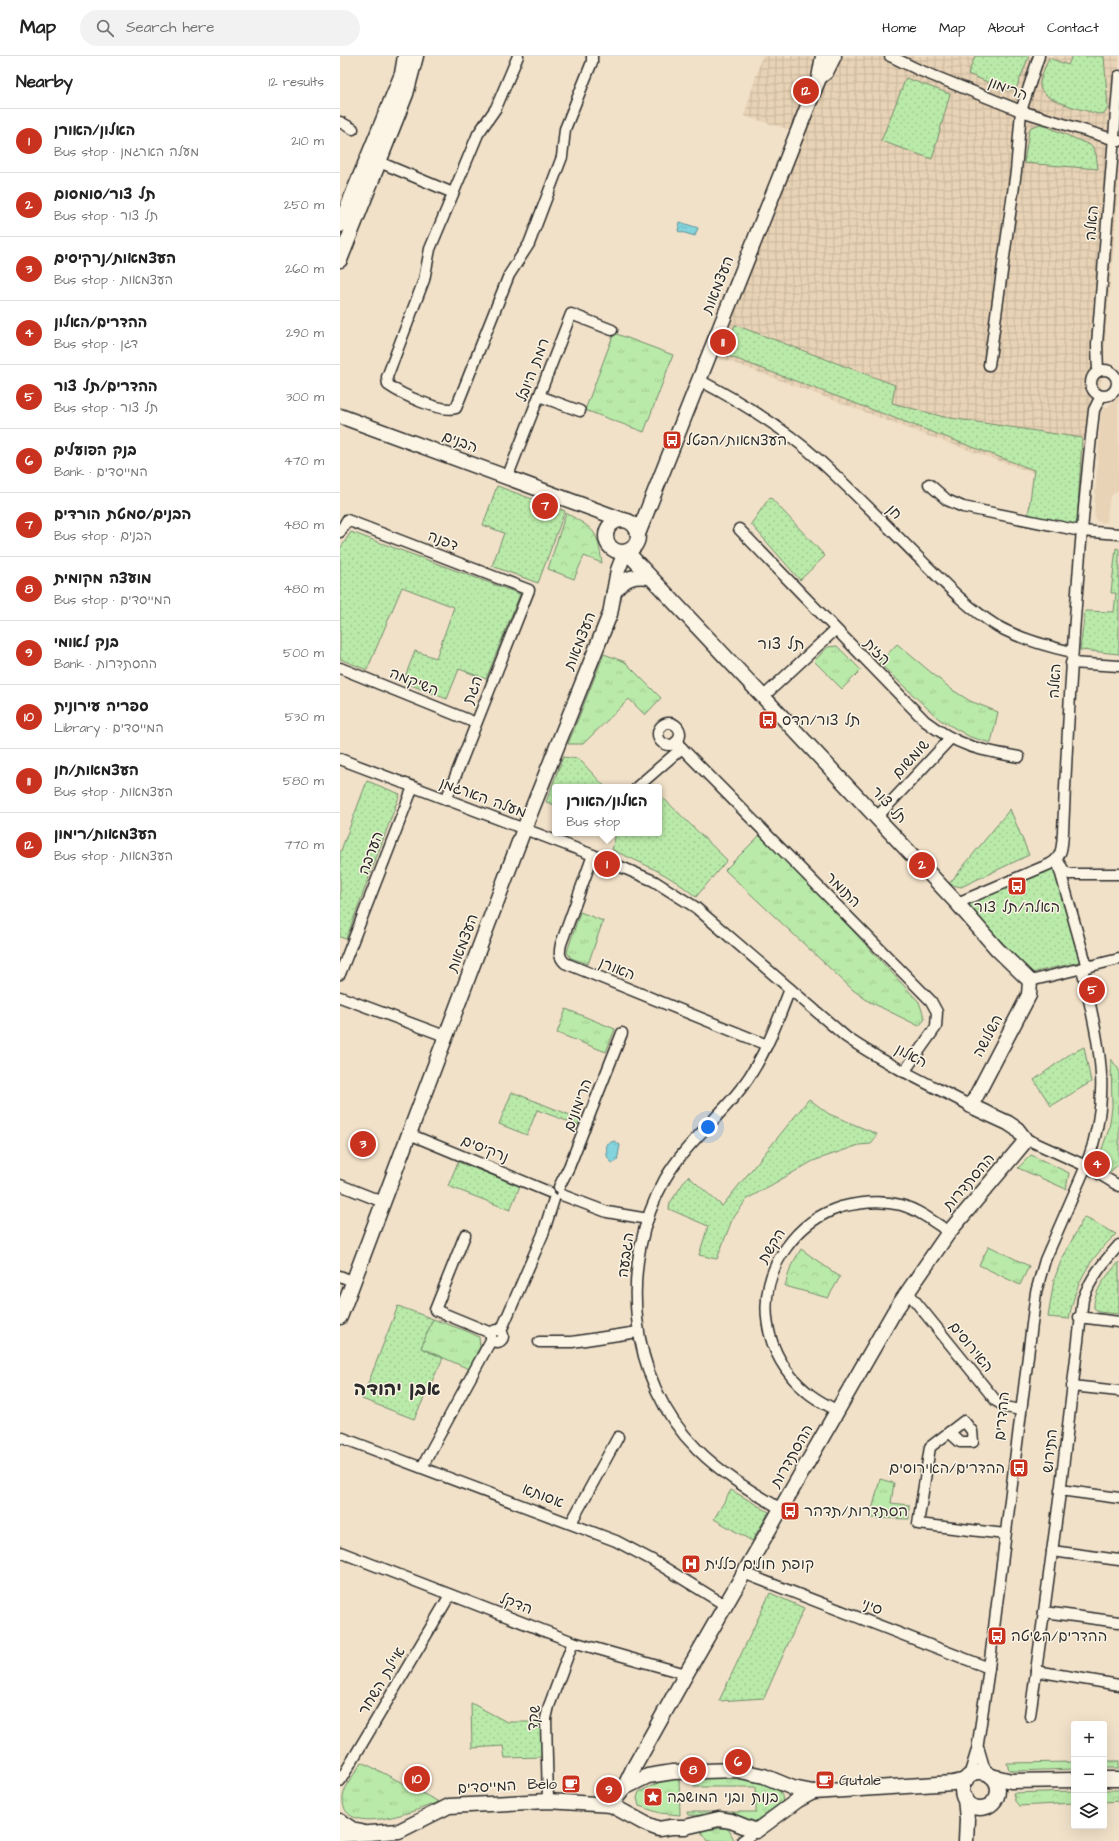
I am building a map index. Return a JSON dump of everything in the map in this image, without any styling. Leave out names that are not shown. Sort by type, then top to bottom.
[{"type":"street","points":[[340,225],[402,74],[405,56]]},
{"type":"street","points":[[340,260],[406,94],[416,56]]},
{"type":"street","points":[[518,56],[496,108],[478,134],[452,193],[430,249],[424,280],[387,378],[388,385],[396,391],[444,410],[456,408],[509,275],[529,244],[562,158],[565,129],[592,62],[592,56]]},
{"type":"street","name":"העצמאות","points":[[340,1317],[524,829],[610,614],[615,587],[632,545],[651,505],[819,78],[823,56]]},
{"type":"street","name":"העצמאות","points":[[819,78],[826,72],[834,56]]},
{"type":"street","name":"הרימון","points":[[890,56],[919,70],[1021,111],[1116,141]]},
{"type":"street","points":[[989,365],[1016,171],[1021,111],[1038,56]]},
{"type":"street","name":"האלה","points":[[1098,371],[1097,344],[1116,141],[1119,76]]},
{"type":"street","points":[[340,122],[353,129]]},
{"type":"street","points":[[379,162],[452,193]]},
{"type":"street","name":"רמת היובל","points":[[507,478],[571,314],[612,330]]},
{"type":"street","points":[[1103,370],[1111,371],[1116,377],[1118,385],[1111,395],[1101,396],[1094,392],[1091,385],[1093,376],[1098,371],[1103,370]]},
{"type":"street","name":"חן","points":[[699,380],[735,401],[805,448],[834,474],[951,590],[983,617],[1011,633],[1049,647],[1072,652]]},
{"type":"street","points":[[539,396],[580,412]]},
{"type":"street","name":"האלה","points":[[1057,860],[1062,848],[1071,663],[1081,531],[1094,410],[1101,396]]},
{"type":"street","name":"הבנים","points":[[340,416],[626,521]]},
{"type":"street","points":[[929,484],[947,500],[963,507],[1081,531],[1119,534]]},
{"type":"street","name":"הבנים","points":[[567,500],[594,521],[606,533]]},
{"type":"street","name":"העצמאות","points":[[626,521],[642,515],[651,505]]},
{"type":"street","name":"דפנה","points":[[340,532],[347,520],[529,590]]},
{"type":"street","points":[[626,521],[636,529],[632,545],[618,552],[610,548],[606,538],[606,533],[612,524],[626,521]]},
{"type":"street","name":"הזית","points":[[739,529],[913,711],[950,739],[965,746],[1019,757]]},
{"type":"street","name":"תל צור","points":[[632,545],[654,582],[764,696],[957,902],[997,949],[1030,981]]},
{"type":"street","name":"העצמאות","points":[[610,548],[615,587]]},
{"type":"street","points":[[615,587],[625,579],[632,576],[654,582]]},
{"type":"street","name":"הגת","points":[[446,800],[529,590]]},
{"type":"street","points":[[764,696],[835,630]]},
{"type":"street","points":[[1071,663],[1119,666]]},
{"type":"street","name":"השיקמה","points":[[340,668],[476,723]]},
{"type":"street","name":"שומשום","points":[[877,817],[950,739]]},
{"type":"street","name":"התומר","points":[[640,784],[679,745],[931,1001],[937,1012],[936,1027],[904,1072]]},
{"type":"street","name":"מעלה הארגמן","points":[[340,759],[593,855],[654,881],[682,898],[790,989]]},
{"type":"street","name":"הערבה","points":[[340,974],[413,787]]},
{"type":"street","name":"האורן","points":[[593,855],[561,944],[559,952],[565,963],[767,1045]]},
{"type":"street","points":[[957,902],[1057,860],[1065,872],[1070,874],[1119,874]]},
{"type":"street","name":"ההדרים","points":[[966,1839],[966,1787],[978,1746],[989,1668],[1033,1309],[1040,1274],[1094,1145],[1102,1087],[1099,1048],[1084,968],[1057,860]]},
{"type":"street","points":[[1030,981],[1119,959]]},
{"type":"street","name":"השלושה","points":[[971,1106],[1029,995],[1030,981]]},
{"type":"street","name":"האלון","points":[[790,989],[846,1037],[867,1051],[904,1072],[1017,1129],[1024,1138]]},
{"type":"street","name":"הגבעה","points":[[781,1509],[748,1490],[713,1464],[680,1430],[661,1399],[648,1373],[638,1332],[636,1308],[639,1259],[648,1219],[665,1179],[677,1161],[742,1087],[767,1045],[790,989]]},
{"type":"street","points":[[340,997],[445,1036]]},
{"type":"street","name":"הרימונים","points":[[422,1467],[495,1335],[543,1234],[556,1193],[569,1167],[622,1033]]},
{"type":"street","name":"נרקיסים","points":[[409,1134],[607,1212],[648,1219]]},
{"type":"street","points":[[1024,1138],[1086,1166],[1119,1186]]},
{"type":"street","name":"ההסתדרות","points":[[611,1805],[624,1788],[641,1754],[725,1605],[907,1291],[949,1232],[1017,1153],[1023,1144],[1024,1138]]},
{"type":"street","points":[[340,1185],[383,1202]]},
{"type":"street","name":"הקשת","points":[[838,1411],[822,1403],[797,1382],[777,1355],[770,1338],[765,1307],[772,1274],[780,1256],[801,1230],[813,1220],[829,1211],[865,1202],[883,1202],[902,1206],[926,1217],[949,1232]]},
{"type":"street","points":[[465,1235],[435,1310],[495,1335]]},
{"type":"street","name":"התירוש","points":[[1030,1716],[1060,1490],[1082,1299],[1088,1284],[1099,1267],[1119,1244]]},
{"type":"street","points":[[340,1276],[354,1282]]},
{"type":"street","name":"האירוסים","points":[[907,1291],[996,1402],[1006,1407],[1020,1410]]},
{"type":"street","points":[[1079,1317],[1119,1322]]},
{"type":"street","points":[[539,1342],[572,1342],[638,1332]]},
{"type":"street","points":[[1072,1386],[1119,1391]]},
{"type":"street","points":[[949,1432],[930,1447],[918,1524],[1005,1534]]},
{"type":"street","name":"אסותא","points":[[340,1437],[616,1541],[639,1553],[725,1605]]},
{"type":"street","points":[[571,1523],[618,1437]]},
{"type":"street","points":[[1060,1490],[1119,1498]]},
{"type":"street","points":[[1052,1551],[1119,1560]]},
{"type":"street","name":"הדקל","points":[[340,1552],[573,1642],[686,1674]]},
{"type":"street","name":"סיני","points":[[745,1572],[751,1576],[989,1668]]},
{"type":"street","name":"איילת השחר","points":[[340,1781],[450,1595]]},
{"type":"street","points":[[1044,1612],[1119,1622]]},
{"type":"street","name":"שקד","points":[[548,1801],[546,1719],[549,1706],[573,1642]]},
{"type":"street","points":[[1036,1671],[1119,1685]]},
{"type":"street","name":"ההדרים","points":[[978,1746],[980,1760],[990,1775]]},
{"type":"street","points":[[641,1754],[644,1765],[660,1774]]},
{"type":"street","points":[[624,1788],[648,1776],[660,1774],[673,1772],[736,1770],[764,1776],[800,1790],[813,1792],[945,1784],[966,1787]]},
{"type":"street","points":[[966,1787],[979,1772],[1006,1780],[1071,1780]]},
{"type":"street","points":[[990,1775],[998,1786],[996,1797]]},
{"type":"street","points":[[1107,1779],[1119,1779]]},
{"type":"street","points":[[966,1787],[975,1806],[983,1807],[990,1804],[996,1797],[1010,1787],[1024,1781]]},
{"type":"street","points":[[782,1784],[789,1797],[790,1806]]},
{"type":"street","points":[[742,1841],[790,1806],[813,1792]]},
{"type":"street","name":"המייסדים","points":[[340,1835],[399,1831],[449,1806],[548,1801],[611,1805],[646,1824],[659,1829],[685,1827],[719,1819],[731,1821],[756,1831]]},
{"type":"street","name":"ההדרים","points":[[966,1839],[973,1820],[983,1807]]},
{"type":"street","name":"המייסדים","points":[[340,1821],[354,1831],[364,1833]]},
{"type":"shaded area","points":[[762,56],[1119,56],[1119,184],[1091,493],[931,437],[718,357],[804,134],[744,116]]},
{"type":"shaded area","points":[[1118,397],[1119,489],[1110,497],[1106,522],[1102,523],[1096,521],[1094,512],[1101,412]]},
{"type":"green space","points":[[975,56],[1029,56],[1016,89],[1007,90],[968,74]]},
{"type":"green space","points":[[1072,56],[1104,56],[1108,108],[1105,113],[1098,114],[1064,104],[1047,96],[1042,91],[1040,85],[1041,78],[1049,58],[1068,65]]},
{"type":"green space","points":[[906,78],[950,94],[932,159],[881,141]]},
{"type":"green space","points":[[1041,124],[1092,146],[1096,154],[1098,169],[1024,163],[1029,131],[1031,127]]},
{"type":"green space","points":[[735,325],[895,385],[892,403],[944,417],[1082,438],[1077,526],[1028,517],[1034,470],[723,354]]},
{"type":"green space","points":[[614,333],[673,355],[644,432],[585,410]]},
{"type":"green space","points":[[497,486],[565,511],[538,583],[492,566],[504,533],[483,525]]},
{"type":"green space","points":[[770,497],[825,556],[800,580],[751,524]]},
{"type":"green space","points":[[566,513],[589,527],[593,532],[598,543],[602,563],[584,556],[574,579],[548,569]]},
{"type":"green space","points":[[351,532],[520,594],[486,679],[459,669],[447,699],[403,682],[415,651],[436,658],[454,607],[402,587],[367,670],[340,659],[340,549]]},
{"type":"green space","points":[[1116,548],[1119,549],[1119,654],[1080,650],[1085,611],[1114,612],[1116,593],[1111,593]]},
{"type":"green space","points":[[897,644],[951,689],[970,701],[998,712],[991,743],[970,737],[939,719],[879,663]]},
{"type":"green space","points":[[837,646],[861,670],[842,689],[814,661],[828,647]]},
{"type":"green space","points":[[604,654],[625,662],[661,698],[645,715],[629,699],[583,744],[568,744]]},
{"type":"green space","points":[[563,757],[579,759],[602,784],[553,784]]},
{"type":"green space","points":[[367,781],[400,794],[346,939],[340,937],[340,853]]},
{"type":"green space","points":[[552,786],[552,804],[546,802]]},
{"type":"green space","points":[[662,797],[727,860],[696,897],[677,882],[612,850],[615,836],[662,836]]},
{"type":"green space","points":[[1010,809],[1029,855],[961,887],[949,884]]},
{"type":"green space","points":[[762,833],[919,1002],[925,1019],[919,1026],[868,1001],[853,990],[725,870]]},
{"type":"green space","points":[[1055,867],[1083,961],[1031,973],[966,904]]},
{"type":"green space","points":[[580,912],[603,921],[588,964],[571,958],[567,952]]},
{"type":"green space","points":[[566,1009],[615,1029],[606,1052],[557,1033]]},
{"type":"green space","points":[[1084,1047],[1091,1082],[1051,1106],[1034,1080],[1070,1054]]},
{"type":"green space","points":[[1111,1059],[1119,1070],[1119,1164],[1106,1175],[1096,1166],[1109,1129],[1112,1107]]},
{"type":"green space","points":[[512,1092],[580,1119],[578,1125],[537,1110],[527,1135],[499,1124]]},
{"type":"green space","points":[[809,1099],[829,1114],[877,1134],[871,1144],[859,1145],[813,1161],[747,1199],[732,1220],[717,1259],[699,1255],[708,1226],[669,1209],[670,1203],[688,1176],[722,1206]]},
{"type":"green space","points":[[1031,1155],[1069,1173],[1066,1189],[1018,1168]]},
{"type":"green space","points":[[458,1162],[520,1186],[510,1210],[448,1186]]},
{"type":"green space","points":[[1084,1217],[1116,1234],[1098,1253],[1085,1272],[1076,1293],[1069,1319],[1048,1317],[1054,1280],[1061,1261]]},
{"type":"green space","points":[[989,1246],[1029,1266],[1020,1285],[979,1265]]},
{"type":"green space","points":[[801,1249],[840,1277],[828,1298],[785,1286],[791,1266]]},
{"type":"green space","points":[[1119,1262],[1119,1314],[1099,1312],[1094,1308],[1096,1295],[1106,1277]]},
{"type":"green space","points":[[398,1306],[433,1319],[421,1348],[443,1358],[414,1419],[362,1399]]},
{"type":"green space","points":[[433,1319],[479,1337],[480,1347],[469,1369],[421,1348]]},
{"type":"green space","points":[[880,1479],[894,1483],[891,1503],[909,1505],[909,1519],[870,1518]]},
{"type":"green space","points":[[731,1490],[769,1512],[752,1541],[714,1519]]},
{"type":"green space","points":[[770,1593],[804,1608],[764,1698],[719,1701]]},
{"type":"green space","points":[[471,1703],[507,1722],[540,1722],[542,1757],[505,1758],[503,1746],[472,1748]]},
{"type":"green space","points":[[1107,1761],[1119,1761],[1119,1768],[1107,1768]]},
{"type":"green space","points":[[362,1762],[439,1802],[383,1819],[367,1820],[354,1817],[345,1810],[343,1797],[348,1783]]},
{"type":"green space","points":[[1071,1762],[1071,1769],[1015,1771],[1009,1770],[1007,1763]]},
{"type":"green space","points":[[694,1775],[746,1775],[778,1788],[782,1796],[783,1803],[762,1822],[754,1823],[732,1816],[688,1815],[687,1812],[756,1812],[756,1787],[694,1787]]},
{"type":"green space","points":[[679,1776],[680,1815],[660,1813],[639,1806],[637,1798],[639,1792],[662,1781]]},
{"type":"green space","points":[[1107,1790],[1119,1790],[1119,1801],[1107,1802]]},
{"type":"green space","points":[[1071,1791],[1071,1803],[1019,1806],[1015,1801],[1013,1793]]},
{"type":"green space","points":[[725,1828],[729,1830],[734,1840],[707,1841],[700,1830]]},
{"type":"water","points":[[680,222],[698,228],[695,236],[678,231]]},
{"type":"water","points":[[614,1141],[620,1145],[617,1161],[613,1163],[609,1160],[607,1155],[607,1144]]},
{"type":"place","name":"העצמאות/רימון","points":[[806,91]]},
{"type":"place","name":"העצמאות/חן","points":[[723,342]]},
{"type":"place","name":"העצמאות/הפטל","points":[[672,440]]},
{"type":"place","name":"הבנים/סמטת הורדים","points":[[545,506]]},
{"type":"place","name":"תל צור/הדס","points":[[768,720]]},
{"type":"place","name":"האלון/האורן","points":[[607,864]]},
{"type":"place","name":"תל צור/סומסום","points":[[922,865]]},
{"type":"place","name":"האלה/תל צור","points":[[1017,886]]},
{"type":"place","name":"ההדרים/תל צור","points":[[1092,990]]},
{"type":"place","name":"העצמאות/נרקיסים","points":[[363,1144]]},
{"type":"place","name":"ההדרים/האלון","points":[[1097,1164]]},
{"type":"place","name":"ההדרים/האירוסים","points":[[1019,1468]]},
{"type":"place","name":"הסתדרות/תדהר","points":[[790,1511]]},
{"type":"place","name":"קופת חולים כללית","points":[[691,1564]]},
{"type":"place","name":"ההדרים/השיטה","points":[[997,1636]]},
{"type":"place","name":"בנק הפועלים","points":[[738,1762]]},
{"type":"place","name":"מועצה מקומית","points":[[693,1770]]},
{"type":"place","name":"ספריה עירונית","points":[[417,1779]]},
{"type":"place","name":"Gutale","points":[[825,1780]]},
{"type":"place","name":"Belo","points":[[571,1784]]},
{"type":"place","name":"בנק לאומי","points":[[609,1790]]},
{"type":"place","name":"בנות ובני המושבה","points":[[653,1797]]},
{"type":"district","name":"תל צור","points":[[781,644]]},
{"type":"district","name":"אבן יהודה","points":[[397,1389]]}]
